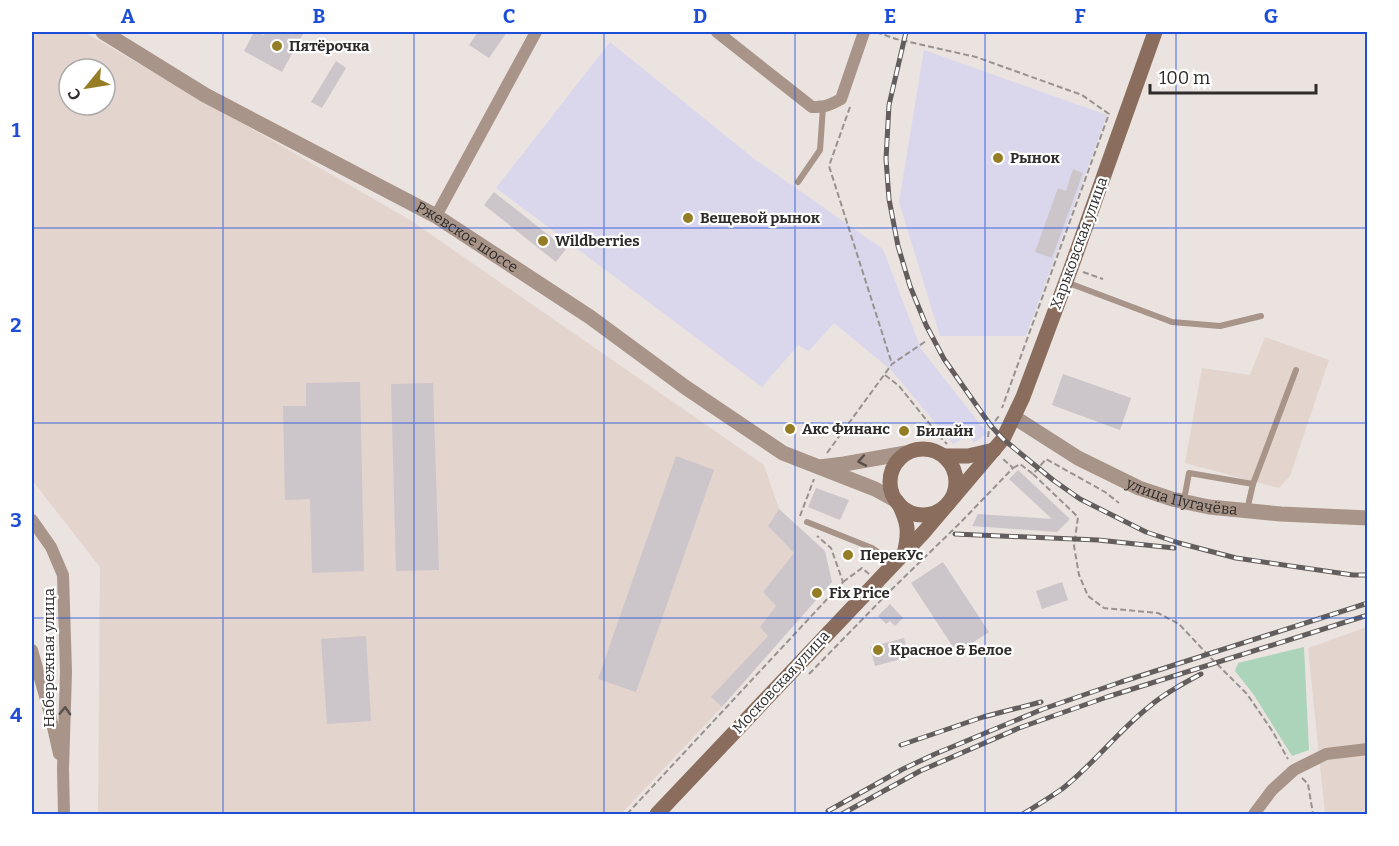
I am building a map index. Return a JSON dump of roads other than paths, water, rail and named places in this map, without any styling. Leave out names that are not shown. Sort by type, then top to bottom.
[{"type":"main road","name":"Харьковская улица","points":[[948,503],[962,489],[989,445],[1003,439],[1014,417],[1066,282],[1155,32]]},
{"type":"main road","points":[[944,456],[968,456],[989,445]]},
{"type":"main road","points":[[898,502],[905,509],[920,514],[935,512],[948,503],[956,487],[956,478],[950,462],[935,451],[925,449],[906,453],[894,466],[891,475],[892,493],[898,502],[909,531],[905,550]]},
{"type":"main road","name":"Московская улица","points":[[657,814],[935,520],[948,503]]},
{"type":"street","name":"Ржевское шоссе","points":[[103,32],[205,95],[436,216],[590,317],[685,387],[783,453],[875,489],[898,502]]},
{"type":"street","points":[[436,216],[537,32]]},
{"type":"street","points":[[717,32],[818,107],[828,106],[841,99],[864,32]]},
{"type":"street","name":"улица Пугачёва","points":[[1014,417],[1078,458],[1139,488],[1184,501],[1209,507],[1368,518]]},
{"type":"street","points":[[817,467],[906,453]]},
{"type":"street","name":"Набережная улица","points":[[32,520],[51,547],[63,574],[66,672],[64,814]]},
{"type":"street","name":"Набережная улица","points":[[32,651],[63,770]]},
{"type":"street","points":[[1254,814],[1272,790],[1294,770],[1326,754],[1368,749]]},
{"type":"lane","points":[[798,182],[820,150],[818,107]]},
{"type":"lane","points":[[1066,282],[1172,322],[1220,326],[1261,316]]},
{"type":"lane","points":[[1247,510],[1253,484],[1296,370]]},
{"type":"lane","points":[[1184,501],[1189,473],[1253,484]]},
{"type":"lane","points":[[807,522],[872,548],[894,563]]},
{"type":"railway","points":[[906,32],[889,105],[886,159],[889,199],[898,246],[910,286],[926,325],[944,359],[991,426],[1003,439],[1080,499],[1146,532],[1236,558],[1353,575],[1368,575]]},
{"type":"railway","points":[[955,534],[1098,540],[1174,548]]},
{"type":"railway","points":[[828,811],[903,769],[1043,709],[1368,603]]},
{"type":"railway","points":[[842,814],[920,771],[1019,728],[1107,697],[1368,615]]},
{"type":"railway","points":[[1023,814],[1074,779],[1127,726],[1156,701],[1201,674]]},
{"type":"railway","points":[[901,745],[983,717],[1041,702]]},
{"type":"place","name":"Пятёрочка","points":[[277,46]]},
{"type":"place","name":"Рынок","points":[[998,158]]},
{"type":"place","name":"Вещевой рынок","points":[[688,218]]},
{"type":"place","name":"Wildberries","points":[[543,241]]},
{"type":"place","name":"Акс Финанс","points":[[790,429]]},
{"type":"place","name":"Билайн","points":[[904,431]]},
{"type":"place","name":"ПерекУс","points":[[848,555]]},
{"type":"place","name":"Fix Price","points":[[817,593]]},
{"type":"place","name":"Красное & Белое","points":[[878,650]]}]
